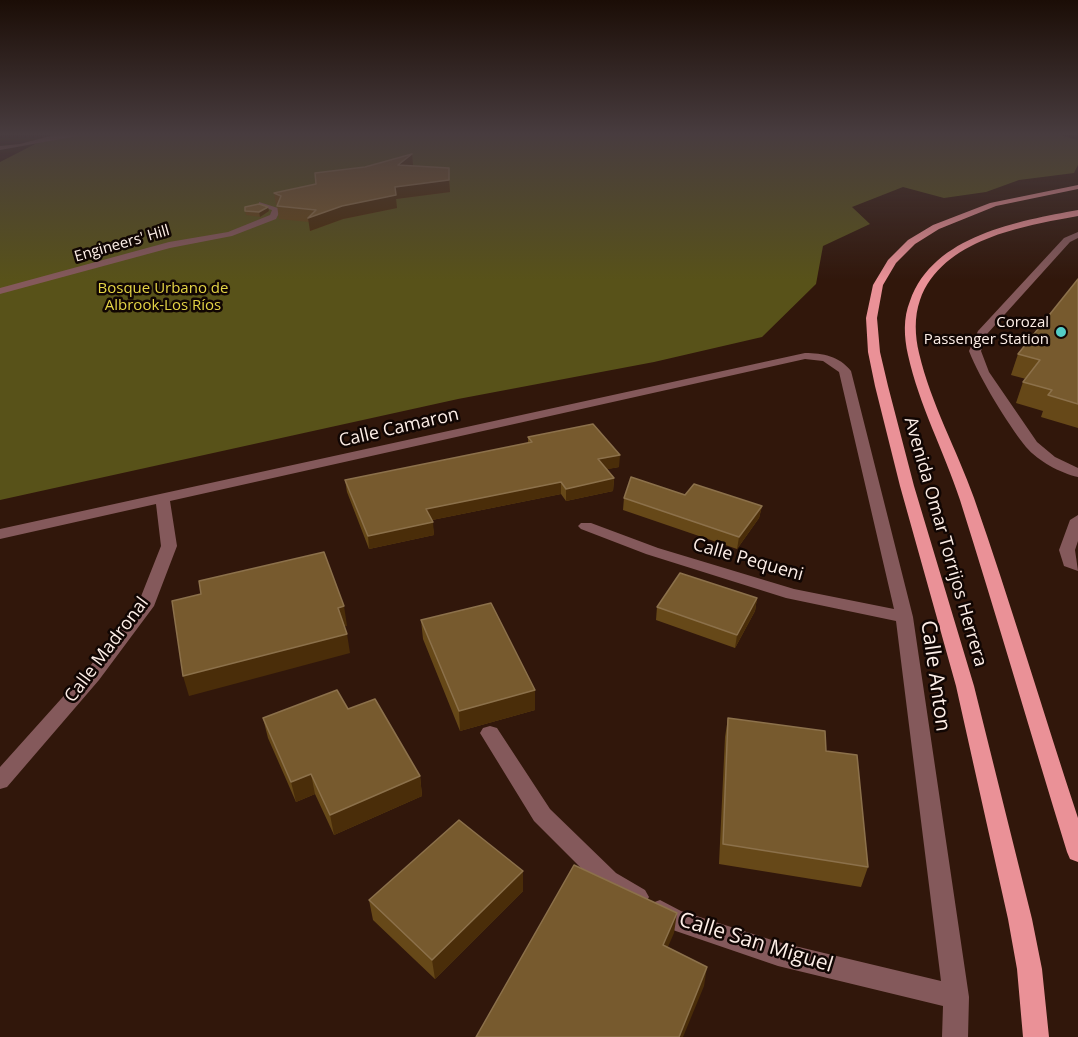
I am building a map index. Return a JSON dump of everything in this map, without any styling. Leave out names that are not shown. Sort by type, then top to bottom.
[{"type":"main road","name":"Avenida Omar Torrijos Herrera","points":[[1036,1037],[1026,946],[965,686],[906,490],[873,348],[871,313],[878,285],[894,258],[918,238],[954,219],[993,204],[1040,192],[1078,187]]},
{"type":"main road","name":"Avenida Omar Torrijos Herrera","points":[[1078,213],[999,232],[961,249],[933,269],[916,295],[910,324],[915,359],[965,496],[1078,852]]},
{"type":"street","name":"Engineers' Hill","points":[[0,291],[69,274],[169,244],[252,227],[273,217],[277,209],[262,204]]},
{"type":"street","points":[[1078,235],[1067,240],[982,333],[975,351],[983,372],[1032,445],[1050,460],[1078,473]]},
{"type":"street","name":"Calle Camaron","points":[[0,534],[163,500],[805,356]]},
{"type":"street","name":"Calle Anton","points":[[805,356],[823,356],[836,362],[845,371],[904,617],[956,997],[955,1037]]},
{"type":"street","name":"Calle Madronal","points":[[0,781],[93,675],[146,606],[169,546],[163,500]]},
{"type":"street","points":[[1078,520],[1067,550],[1070,562],[1078,566]]},
{"type":"street","name":"Calle Pequeni","points":[[586,526],[652,551],[792,594],[904,617]]},
{"type":"street","name":"Calle San Miguel","points":[[490,733],[542,815],[608,880],[675,920],[778,954],[956,997]]},
{"type":"green space","name":"Bosque Urbano de Albrook-Los Ríos","points":[[0,183],[1010,183],[986,192],[944,198],[903,187],[852,207],[870,224],[823,246],[816,284],[762,337],[654,362],[458,399],[0,500]]},
{"type":"building","points":[[423,183],[395,187],[396,195],[342,206],[308,218],[316,210],[277,206],[281,196],[274,193],[316,184]]},
{"type":"building","points":[[259,204],[268,207],[259,212],[245,211],[245,207]]},
{"type":"building","name":"Corozal Passenger Station","points":[[1078,279],[1078,404],[1048,395],[1052,390],[1023,382],[1040,360],[1018,354]]},
{"type":"building","points":[[593,424],[620,455],[598,459],[614,478],[566,489],[561,482],[426,509],[433,522],[368,536],[345,480],[532,442],[528,437]]},
{"type":"building","points":[[631,477],[685,495],[694,484],[762,506],[739,537],[624,498]]},
{"type":"building","points":[[324,552],[344,606],[338,608],[347,634],[183,676],[172,601],[201,594],[199,581]]},
{"type":"building","points":[[680,573],[757,598],[737,635],[657,607]]},
{"type":"building","points":[[491,603],[535,690],[459,711],[421,620]]},
{"type":"building","points":[[337,690],[348,709],[375,699],[420,776],[330,815],[311,774],[291,782],[263,718]]},
{"type":"building","points":[[728,718],[825,731],[826,751],[857,755],[868,867],[723,844]]},
{"type":"building","points":[[459,820],[523,871],[432,960],[369,900]]},
{"type":"building","points":[[574,865],[677,913],[663,945],[707,967],[679,1037],[476,1037]]},
{"type":"place","name":"Corozal Passenger Station","points":[[1061,332]]}]
